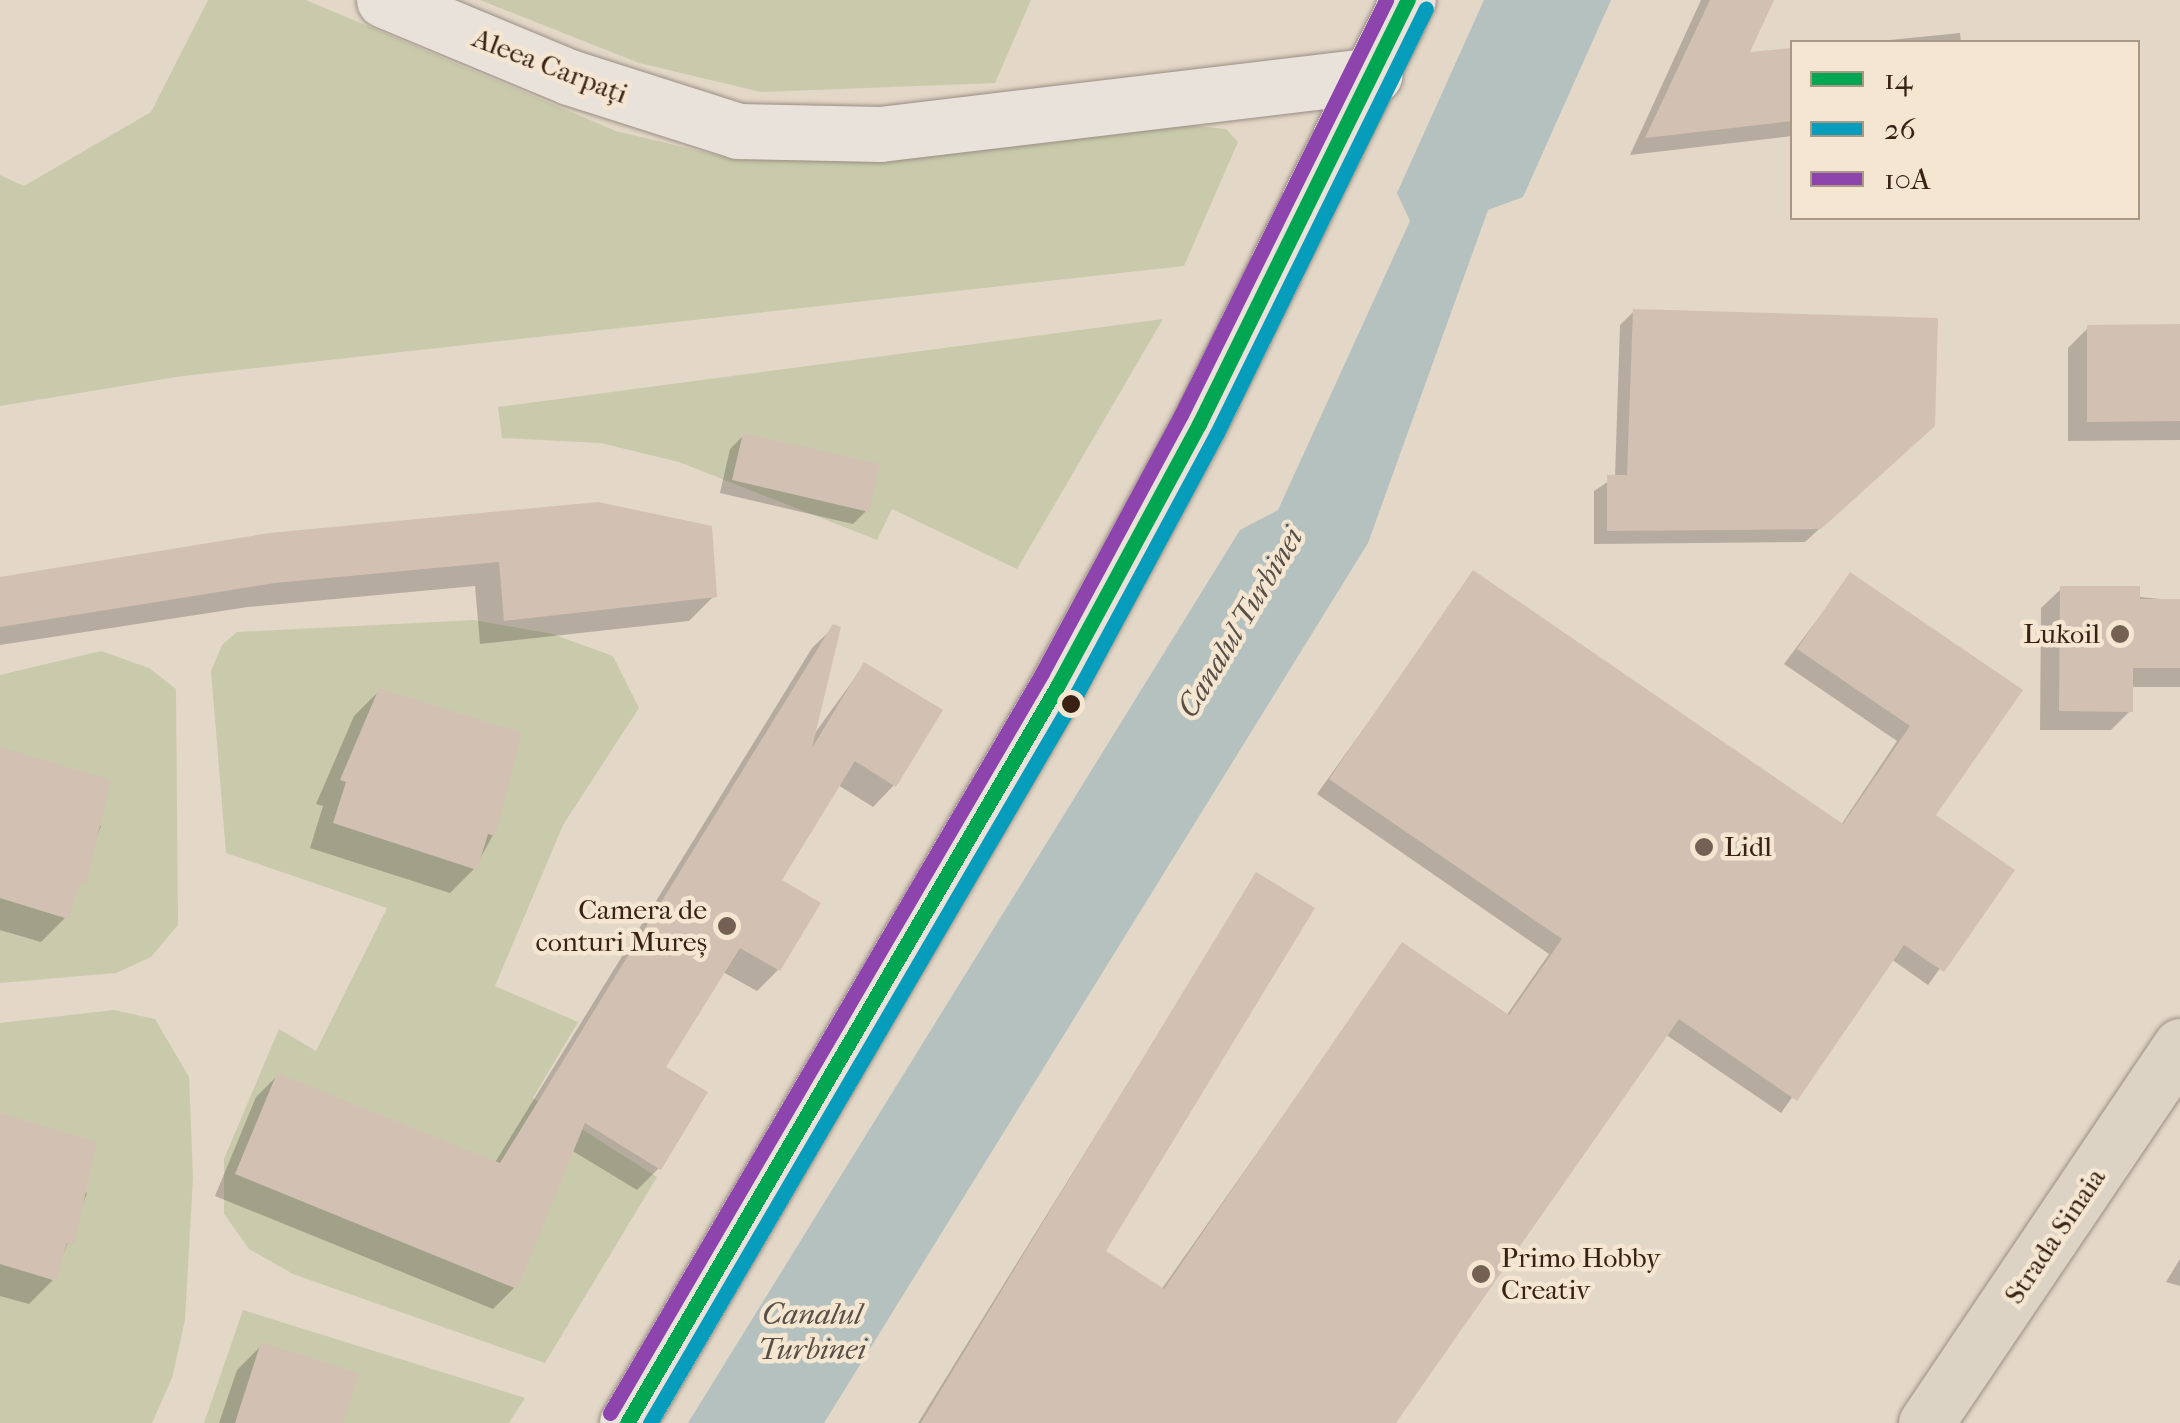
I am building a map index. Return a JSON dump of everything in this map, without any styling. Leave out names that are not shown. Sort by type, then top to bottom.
[{"type":"main road","name":"Strada Sinaia","points":[[1926,1423],[2180,1046]]},
{"type":"street","name":"Aleea Carpați","points":[[384,0],[569,78],[738,131],[880,134],[1374,75]]},
{"type":"street","points":[[626,1423],[1059,683],[1199,424],[1408,0]]},
{"type":"green space","points":[[208,0],[306,0],[616,131],[737,160],[873,159],[1186,125],[1226,129],[1238,142],[1184,266],[183,376],[0,406],[0,175],[24,186],[151,112]]},
{"type":"green space","points":[[480,0],[1031,0],[995,83],[761,92],[639,63]]},
{"type":"green space","points":[[1163,319],[1017,569],[892,509],[877,540],[679,462],[601,443],[502,438],[498,407]]},
{"type":"green space","points":[[474,620],[552,634],[613,656],[639,708],[563,825],[495,986],[578,1022],[533,1098],[657,1177],[545,1363],[293,1274],[249,1249],[224,1214],[224,1159],[279,1029],[316,1051],[387,908],[226,853],[211,671],[222,645],[237,632]]},
{"type":"green space","points":[[101,651],[149,668],[176,689],[178,925],[151,957],[116,973],[0,983],[0,675]]},
{"type":"green space","points":[[114,1010],[155,1019],[189,1077],[193,1178],[185,1320],[172,1378],[152,1423],[0,1423],[0,1023]]},
{"type":"green space","points":[[243,1310],[525,1398],[509,1423],[204,1423]]},
{"type":"water","name":"Canalul Turbinei","points":[[1484,0],[1611,0],[1523,197],[1488,210],[1368,543],[824,1423],[688,1423],[1240,530],[1278,510],[1410,221],[1397,193]]},
{"type":"building","points":[[1710,0],[1774,0],[1750,52],[1790,48],[1790,121],[1645,138]]},
{"type":"building","points":[[1633,309],[1938,318],[1935,426],[1821,529],[1607,531],[1607,475],[1627,475]]},
{"type":"building","points":[[2180,324],[2180,421],[2087,422],[2087,325]]},
{"type":"building","points":[[743,433],[880,464],[869,512],[732,480]]},
{"type":"building","points":[[598,502],[712,526],[717,597],[504,621],[499,562],[275,583],[0,627],[0,577],[269,533]]},
{"type":"building","points":[[1473,570],[1843,824],[1910,726],[1797,649],[1850,572],[2023,690],[1936,815],[2015,870],[1944,972],[1904,945],[1797,1101],[1679,1019],[1396,1423],[921,1423],[1256,872],[1315,908],[1106,1251],[1164,1289],[1402,942],[1509,1015],[1562,939],[1329,779]]},
{"type":"building","name":"Lukoil","points":[[2060,586],[2140,586],[2140,599],[2180,599],[2180,668],[2133,668],[2133,712],[2059,711]]},
{"type":"building","name":"Camera de conturi Mureș","points":[[833,624],[841,627],[812,748],[864,662],[943,710],[896,787],[855,761],[782,880],[821,903],[780,971],[740,948],[666,1067],[708,1092],[661,1170],[585,1123],[517,1289],[235,1174],[277,1073],[500,1163]]},
{"type":"building","points":[[379,688],[522,733],[495,836],[488,834],[477,870],[333,823],[346,782],[340,780]]},
{"type":"building","points":[[0,747],[111,780],[86,884],[80,883],[68,919],[0,898]]},
{"type":"building","points":[[0,1113],[97,1142],[74,1245],[67,1243],[56,1281],[0,1264]]},
{"type":"building","points":[[261,1342],[359,1373],[343,1423],[235,1423]]},
{"type":"transit line","name":"10A","points":[[610,1413],[1042,673],[1181,415],[1386,0]]},
{"type":"transit line","name":"14","points":[[627,1423],[1059,683],[1199,424],[1408,0]]},
{"type":"transit line","name":"26","points":[[650,1423],[1077,693],[1217,433],[1426,9]]},
{"type":"place","name":"Lukoil","points":[[2120,634]]},
{"type":"place","name":"Lidl","points":[[1704,847]]},
{"type":"place","name":"Camera de conturi Mureș","points":[[727,926]]},
{"type":"place","name":"Primo Hobby Creativ","points":[[1481,1274]]}]
